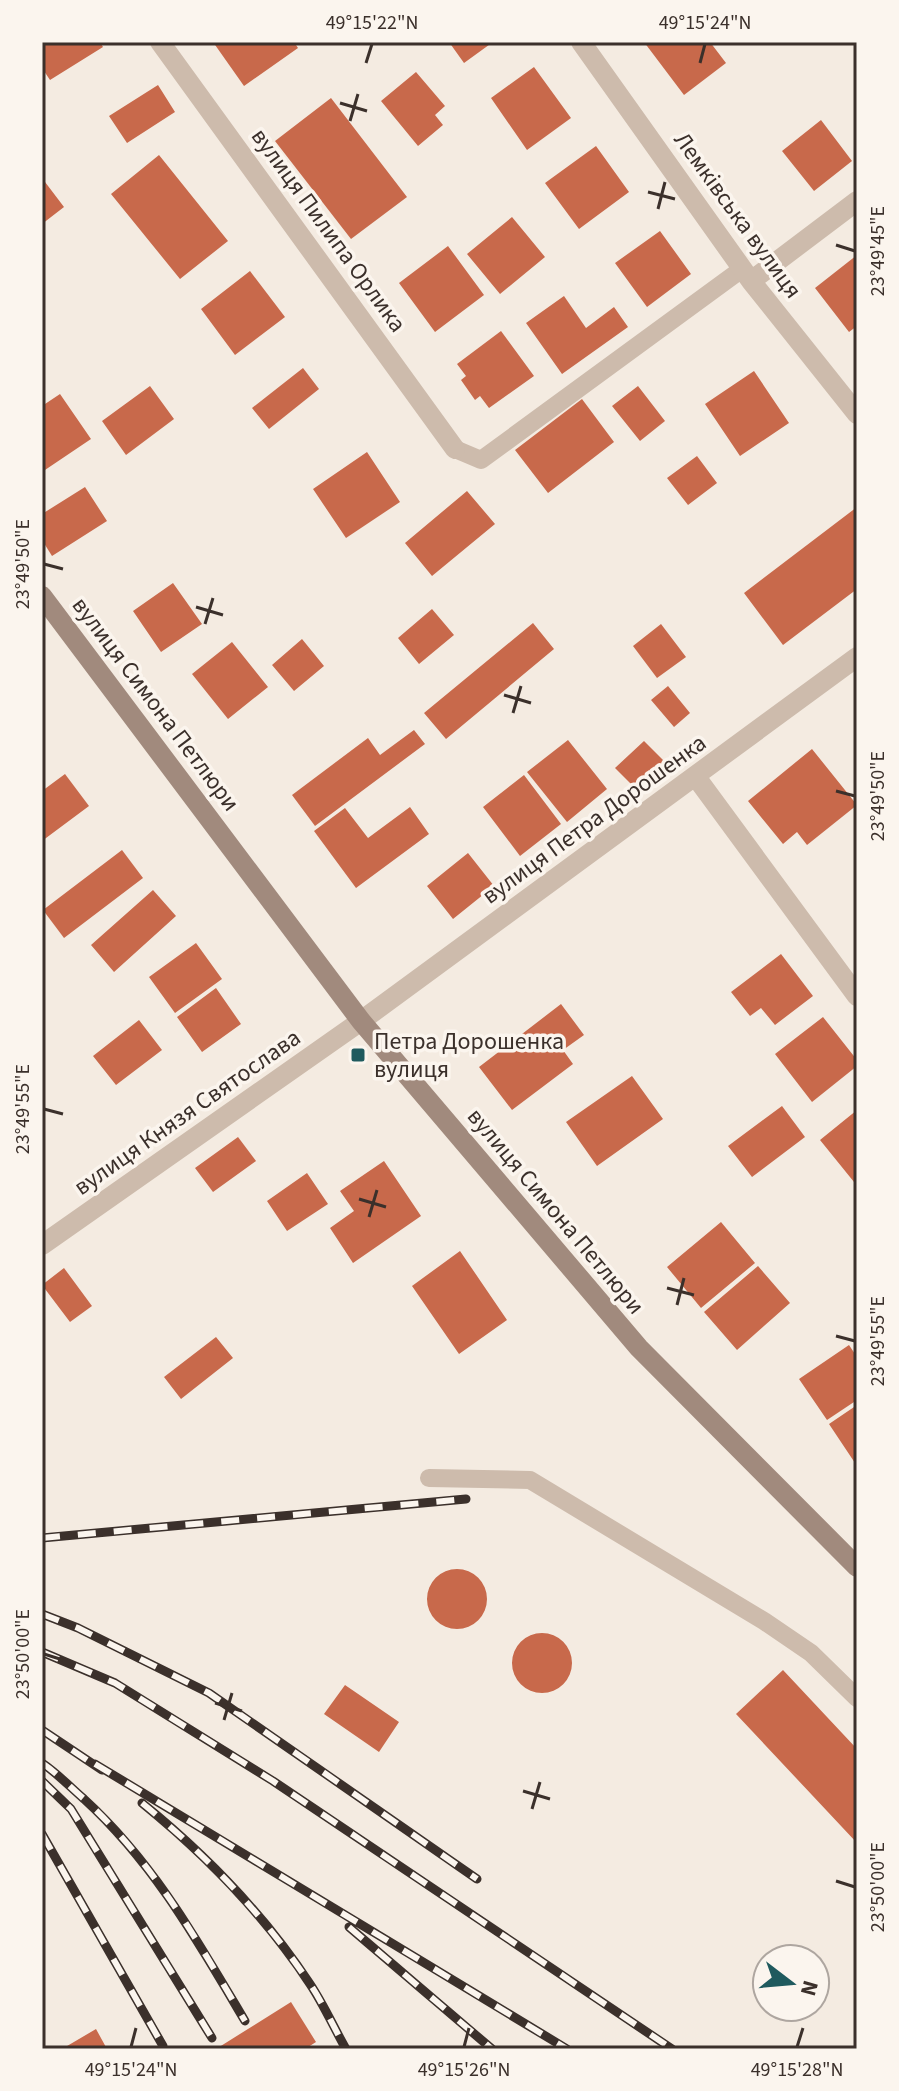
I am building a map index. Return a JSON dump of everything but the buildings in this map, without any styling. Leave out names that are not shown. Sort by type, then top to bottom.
[{"type":"main road","name":"вулиця Симона Петлюри","points":[[42,596],[361,1021],[639,1348],[857,1567]]},
{"type":"street","name":"вулиця Пилипа Орлика","points":[[160,42],[455,449]]},
{"type":"street","name":"Лемківська вулиця","points":[[581,42],[746,275],[857,414]]},
{"type":"street","points":[[746,275],[857,201]]},
{"type":"street","name":"вулиця Петра Дорошенка","points":[[361,1021],[857,657]]},
{"type":"street","points":[[696,777],[857,996]]},
{"type":"street","name":"вулиця Князя Святослава","points":[[42,1245],[361,1021]]},
{"type":"lane","points":[[455,449],[481,460],[746,275]]},
{"type":"lane","points":[[429,1478],[530,1480],[764,1621],[811,1653],[857,1698]]},
{"type":"railway","points":[[42,1538],[466,1499]]},
{"type":"railway","points":[[42,1614],[78,1628],[209,1693],[477,1879]]},
{"type":"railway","points":[[42,1652],[115,1683],[273,1781],[672,2049]]},
{"type":"railway","points":[[42,1730],[102,1770]]},
{"type":"railway","points":[[42,1763],[132,1849],[173,1904],[245,2021]]},
{"type":"railway","points":[[95,1764],[567,2049]]},
{"type":"railway","points":[[42,1781],[71,1809],[212,2038]]},
{"type":"railway","points":[[142,1803],[211,1865],[274,1934],[315,1992],[346,2049]]},
{"type":"railway","points":[[42,1834],[163,2046]]},
{"type":"railway","points":[[349,1927],[492,2049]]},
{"type":"place","name":"Петра Дорошенка вулиця","points":[[358,1055]]}]
